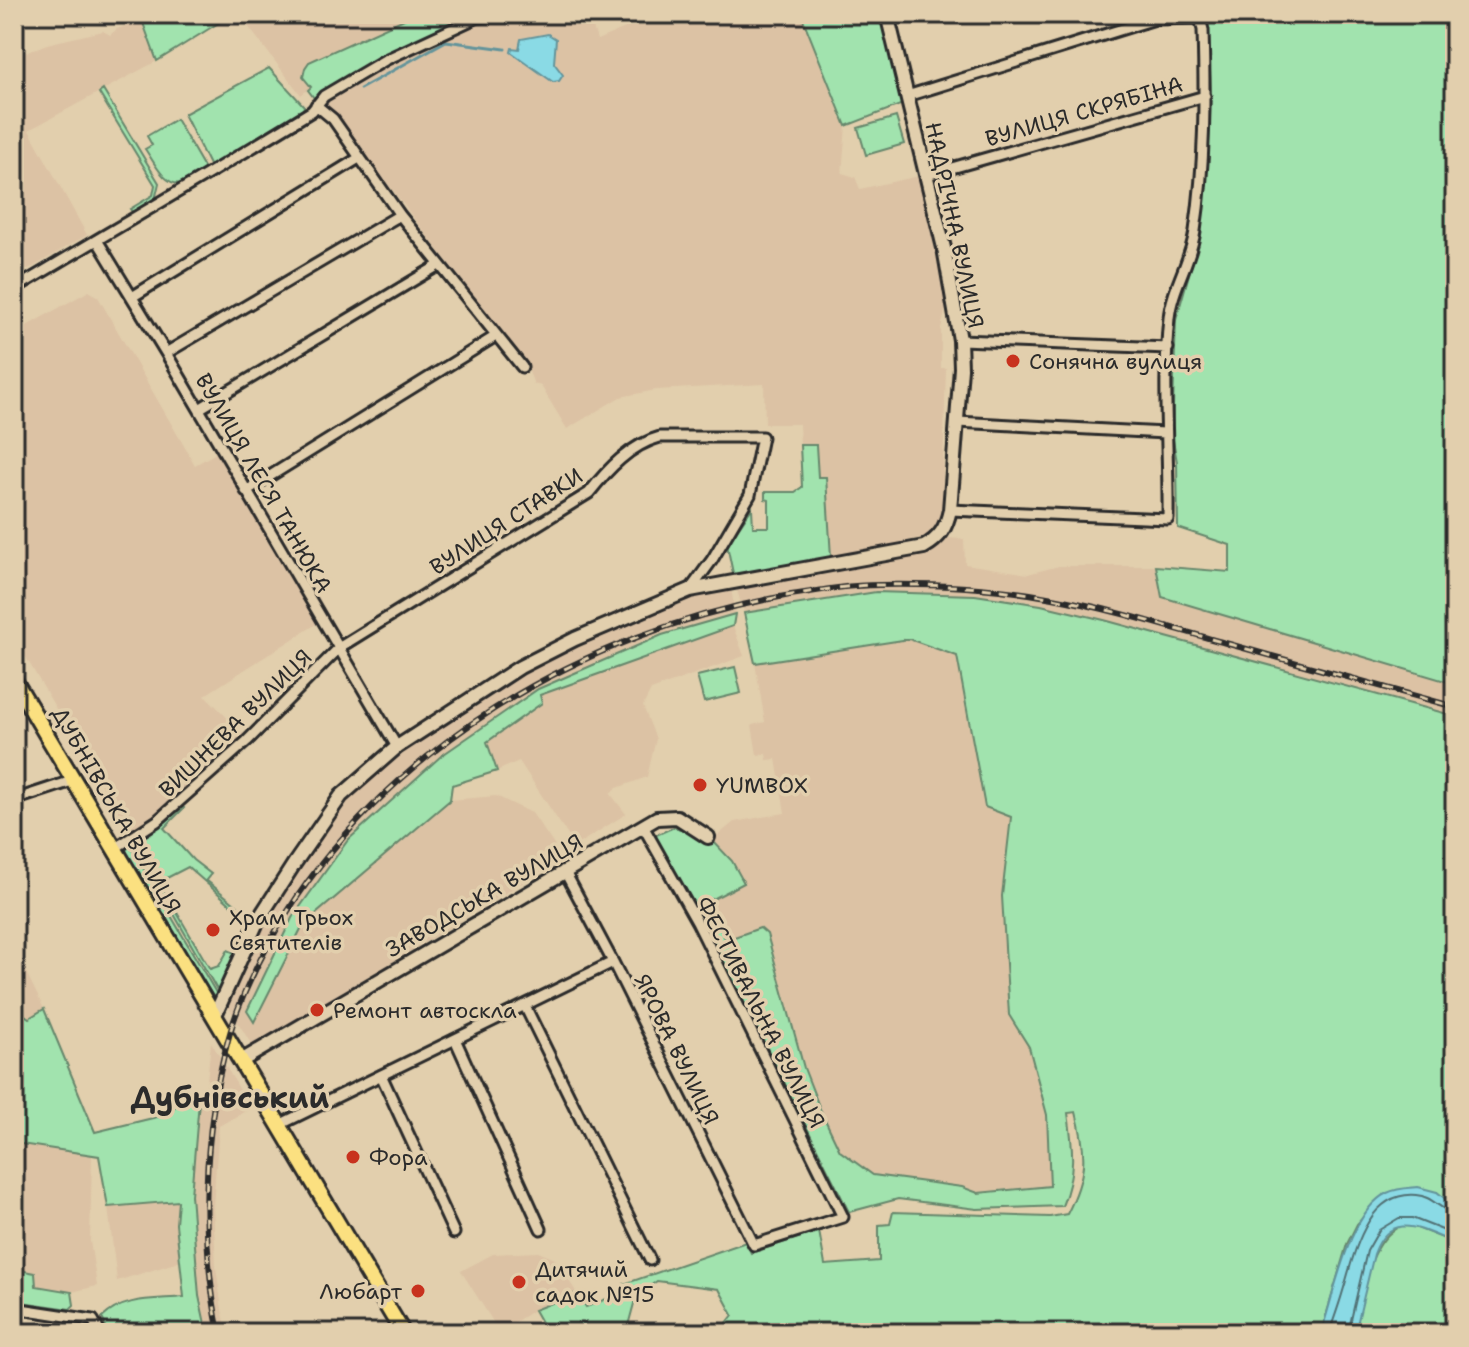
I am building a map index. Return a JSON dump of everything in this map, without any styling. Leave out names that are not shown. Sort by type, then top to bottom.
[{"type":"main road","name":"ДУБНІВСЬКА ВУЛИЦЯ","points":[[14,680],[403,1333]]},
{"type":"street","points":[[14,289],[312,111],[324,96],[385,60],[478,17],[504,14]]},
{"type":"street","name":"НАДРІЧНА ВУЛИЦЯ","points":[[690,590],[924,547],[937,540],[946,526],[957,422],[960,340],[949,269],[887,14]]},
{"type":"street","points":[[907,96],[1155,19],[1199,16],[1203,30],[1204,140],[1195,234],[1169,315],[1165,433],[1169,461],[1168,519],[950,510]]},
{"type":"street","name":"ВУЛИЦЯ СКРЯБІНА","points":[[927,175],[1205,96]]},
{"type":"street","points":[[316,105],[333,119],[400,215],[522,367]]},
{"type":"street","points":[[132,297],[359,158]]},
{"type":"street","points":[[166,353],[400,215]]},
{"type":"street","name":"ВУЛИЦЯ ЛЕСЯ ТАНЮКА","points":[[97,240],[397,747]]},
{"type":"street","points":[[199,409],[439,265]]},
{"type":"street","points":[[246,491],[496,336]]},
{"type":"street","points":[[960,340],[1168,348]]},
{"type":"street","points":[[957,422],[1165,433]]},
{"type":"street","name":"ВУЛИЦЯ СТАВКИ","points":[[340,647],[589,493],[611,466],[649,440],[660,437],[762,437],[750,495],[712,560],[690,590]]},
{"type":"street","points":[[215,1015],[258,920],[341,796],[397,747],[520,667],[575,639],[690,590]]},
{"type":"street","name":"ВИШНЕВА ВУЛИЦЯ","points":[[114,849],[157,821],[247,741],[340,647]]},
{"type":"street","points":[[14,800],[75,780]]},
{"type":"street","name":"ЗАВОДСЬКА ВУЛИЦЯ","points":[[241,1061],[657,818],[677,817],[708,837]]},
{"type":"street","name":"ФЕСТИВАЛЬНА ВУЛИЦЯ","points":[[643,826],[697,922],[843,1217],[754,1245]]},
{"type":"street","name":"ЯРОВА ВУЛИЦЯ","points":[[564,870],[754,1245]]},
{"type":"street","points":[[279,1125],[613,962]]},
{"type":"street","points":[[525,1006],[650,1260]]},
{"type":"street","points":[[455,1039],[541,1229]]},
{"type":"street","points":[[381,1075],[454,1233]]},
{"type":"street","points":[[14,1308],[93,1320],[100,1333]]},
{"type":"shaded area","points":[[242,14],[415,14],[309,62],[311,87],[301,95],[241,17]]},
{"type":"shaded area","points":[[513,14],[589,14],[597,40],[644,20],[643,14],[801,14],[846,126],[842,173],[855,177],[860,189],[919,176],[947,305],[941,328],[941,368],[946,368],[942,504],[939,525],[931,536],[831,557],[826,478],[818,478],[816,445],[800,445],[799,424],[765,424],[764,384],[656,390],[620,397],[567,429],[541,386],[534,384],[527,367],[324,100],[386,62],[478,20]]},
{"type":"shaded area","points":[[142,20],[157,61],[29,130],[87,235],[33,267],[16,271],[14,279],[14,57],[47,44],[103,31],[110,35],[117,29]]},
{"type":"shaded area","points":[[89,291],[98,297],[195,465],[216,453],[318,623],[205,695],[245,736],[156,816],[129,833],[14,637],[14,333]]},
{"type":"shaded area","points":[[946,538],[964,539],[965,564],[1028,574],[1059,566],[1156,566],[1163,597],[1455,684],[1455,716],[1041,605],[876,592],[744,613],[736,587],[926,553]]},
{"type":"shaded area","points":[[731,588],[735,614],[662,635],[538,689],[441,756],[348,840],[292,918],[255,1021],[303,925],[450,800],[496,796],[532,813],[563,858],[253,1047],[226,1003],[263,922],[344,800],[400,750],[522,672],[578,643],[698,594]]},
{"type":"shaded area","points":[[733,626],[744,656],[651,690],[643,706],[656,739],[647,777],[610,793],[626,814],[575,846],[519,761],[497,771],[487,742],[542,703],[540,695]]},
{"type":"shaded area","points":[[909,639],[957,656],[985,807],[1011,817],[1002,896],[1009,1015],[1029,1047],[1047,1115],[1050,1187],[978,1193],[961,1187],[872,1175],[840,1151],[804,1068],[767,934],[760,928],[726,941],[707,902],[743,883],[732,861],[712,840],[734,822],[785,813],[776,759],[767,760],[766,754],[757,755],[752,725],[765,722],[755,663]]},
{"type":"shaded area","points":[[14,947],[44,1009],[29,1018],[14,1014]]},
{"type":"shaded area","points":[[211,1042],[251,1108],[219,1126],[213,1206],[216,1267],[228,1333],[207,1333],[199,1296],[191,1195],[199,1101],[205,1101]]},
{"type":"shaded area","points":[[14,1143],[92,1155],[90,1241],[97,1286],[72,1292],[36,1286],[35,1273],[14,1269]]},
{"type":"shaded area","points":[[178,1201],[176,1224],[182,1261],[117,1281],[108,1207]]},
{"type":"shaded area","name":"Дитячий садок №15","points":[[538,1252],[555,1259],[577,1293],[534,1310],[515,1322],[521,1333],[497,1333],[499,1331],[461,1271],[493,1254]]},
{"type":"green space","points":[[155,14],[226,14],[228,17],[157,61],[142,20]]},
{"type":"green space","points":[[415,14],[472,14],[470,18],[384,58],[314,98],[308,90],[311,87],[303,77],[309,62]]},
{"type":"green space","points":[[801,14],[882,14],[903,104],[846,126]]},
{"type":"green space","points":[[1203,14],[1455,14],[1455,684],[1162,597],[1156,566],[1230,572],[1230,545],[1178,528],[1177,462],[1172,434],[1176,320],[1199,239],[1209,143],[1211,91],[1208,30]]},
{"type":"green space","points":[[269,68],[304,106],[303,110],[210,167],[184,114]]},
{"type":"green space","points":[[103,90],[159,183],[155,200],[133,213],[130,209],[153,195],[155,185],[99,93]]},
{"type":"green space","points":[[896,117],[904,144],[866,155],[858,128]]},
{"type":"green space","points":[[176,119],[205,169],[182,183],[165,177],[145,149],[152,145],[147,136]]},
{"type":"green space","points":[[800,445],[816,445],[818,477],[826,477],[831,557],[734,578],[727,545],[752,508],[753,527],[769,527],[769,500],[765,499],[765,492],[795,492],[802,487]]},
{"type":"green space","points":[[876,592],[975,595],[1041,605],[1455,716],[1455,1207],[1437,1192],[1366,1214],[1347,1244],[1321,1333],[719,1333],[733,1315],[719,1289],[657,1281],[636,1296],[626,1333],[547,1333],[534,1310],[577,1293],[586,1307],[627,1291],[624,1284],[746,1242],[751,1253],[819,1231],[825,1265],[879,1261],[879,1225],[890,1224],[893,1212],[1050,1217],[1067,1214],[1074,1200],[1083,1164],[1076,1112],[1068,1113],[1072,1160],[1070,1182],[1062,1206],[977,1209],[898,1199],[849,1212],[702,918],[654,836],[674,827],[689,832],[705,844],[712,840],[732,861],[744,883],[707,902],[726,940],[760,928],[767,934],[804,1068],[840,1151],[873,1175],[962,1187],[978,1193],[1050,1186],[1047,1115],[1029,1047],[1009,1015],[1002,896],[1011,817],[985,807],[957,656],[909,639],[755,663],[744,613]]},
{"type":"green space","points":[[735,614],[733,626],[540,695],[542,703],[487,742],[497,771],[452,785],[450,800],[303,925],[254,1022],[247,1011],[292,918],[348,840],[441,756],[538,689],[662,635]]},
{"type":"green space","points":[[735,667],[741,693],[704,702],[697,676]]},
{"type":"green space","points":[[182,806],[184,808],[164,828],[193,860],[211,874],[206,880],[247,914],[245,917],[188,867],[159,882],[210,969],[219,966],[228,950],[235,953],[220,995],[133,842]]},
{"type":"green space","points":[[129,844],[219,998],[213,997],[126,851]]},
{"type":"green space","points":[[15,1008],[29,1018],[44,1009],[95,1132],[161,1116],[182,1102],[199,1101],[191,1195],[199,1296],[207,1333],[109,1333],[102,1318],[120,1306],[141,1300],[184,1297],[176,1224],[178,1201],[108,1207],[99,1156],[14,1143]]},
{"type":"green space","points":[[1402,1225],[1455,1243],[1455,1333],[1355,1333],[1373,1257],[1390,1233]]},
{"type":"green space","points":[[14,1269],[35,1273],[36,1286],[72,1292],[74,1305],[70,1309],[14,1301]]},
{"type":"water","points":[[548,34],[556,39],[554,63],[563,75],[559,81],[553,82],[511,52],[512,48],[519,49],[521,39]]},
{"type":"water","points":[[1418,1187],[1437,1192],[1455,1207],[1455,1243],[1409,1227],[1389,1231],[1374,1254],[1355,1333],[1321,1333],[1345,1256],[1362,1217],[1387,1193]]},
{"type":"waterway","points":[[360,89],[446,41],[505,49]]},
{"type":"railway","points":[[219,1333],[207,1223],[213,1112],[232,1026],[262,956],[321,864],[372,806],[431,754],[495,708],[563,670],[635,638],[709,613],[785,596],[856,586],[945,586],[1032,594],[1097,608],[1455,707]]},
{"type":"place","name":"Сонячна вулиця","points":[[1013,361]]},
{"type":"place","name":"YUMBOX","points":[[700,785]]},
{"type":"place","name":"Храм Трьох Святителів","points":[[213,930]]},
{"type":"place","name":"Ремонт автоскла","points":[[317,1010]]},
{"type":"place","name":"Фора","points":[[353,1157]]},
{"type":"place","name":"Дитячий садок №15","points":[[519,1282]]},
{"type":"place","name":"Любарт","points":[[418,1291]]},
{"type":"district","name":"Дубнівський","points":[[230,1098]]}]
